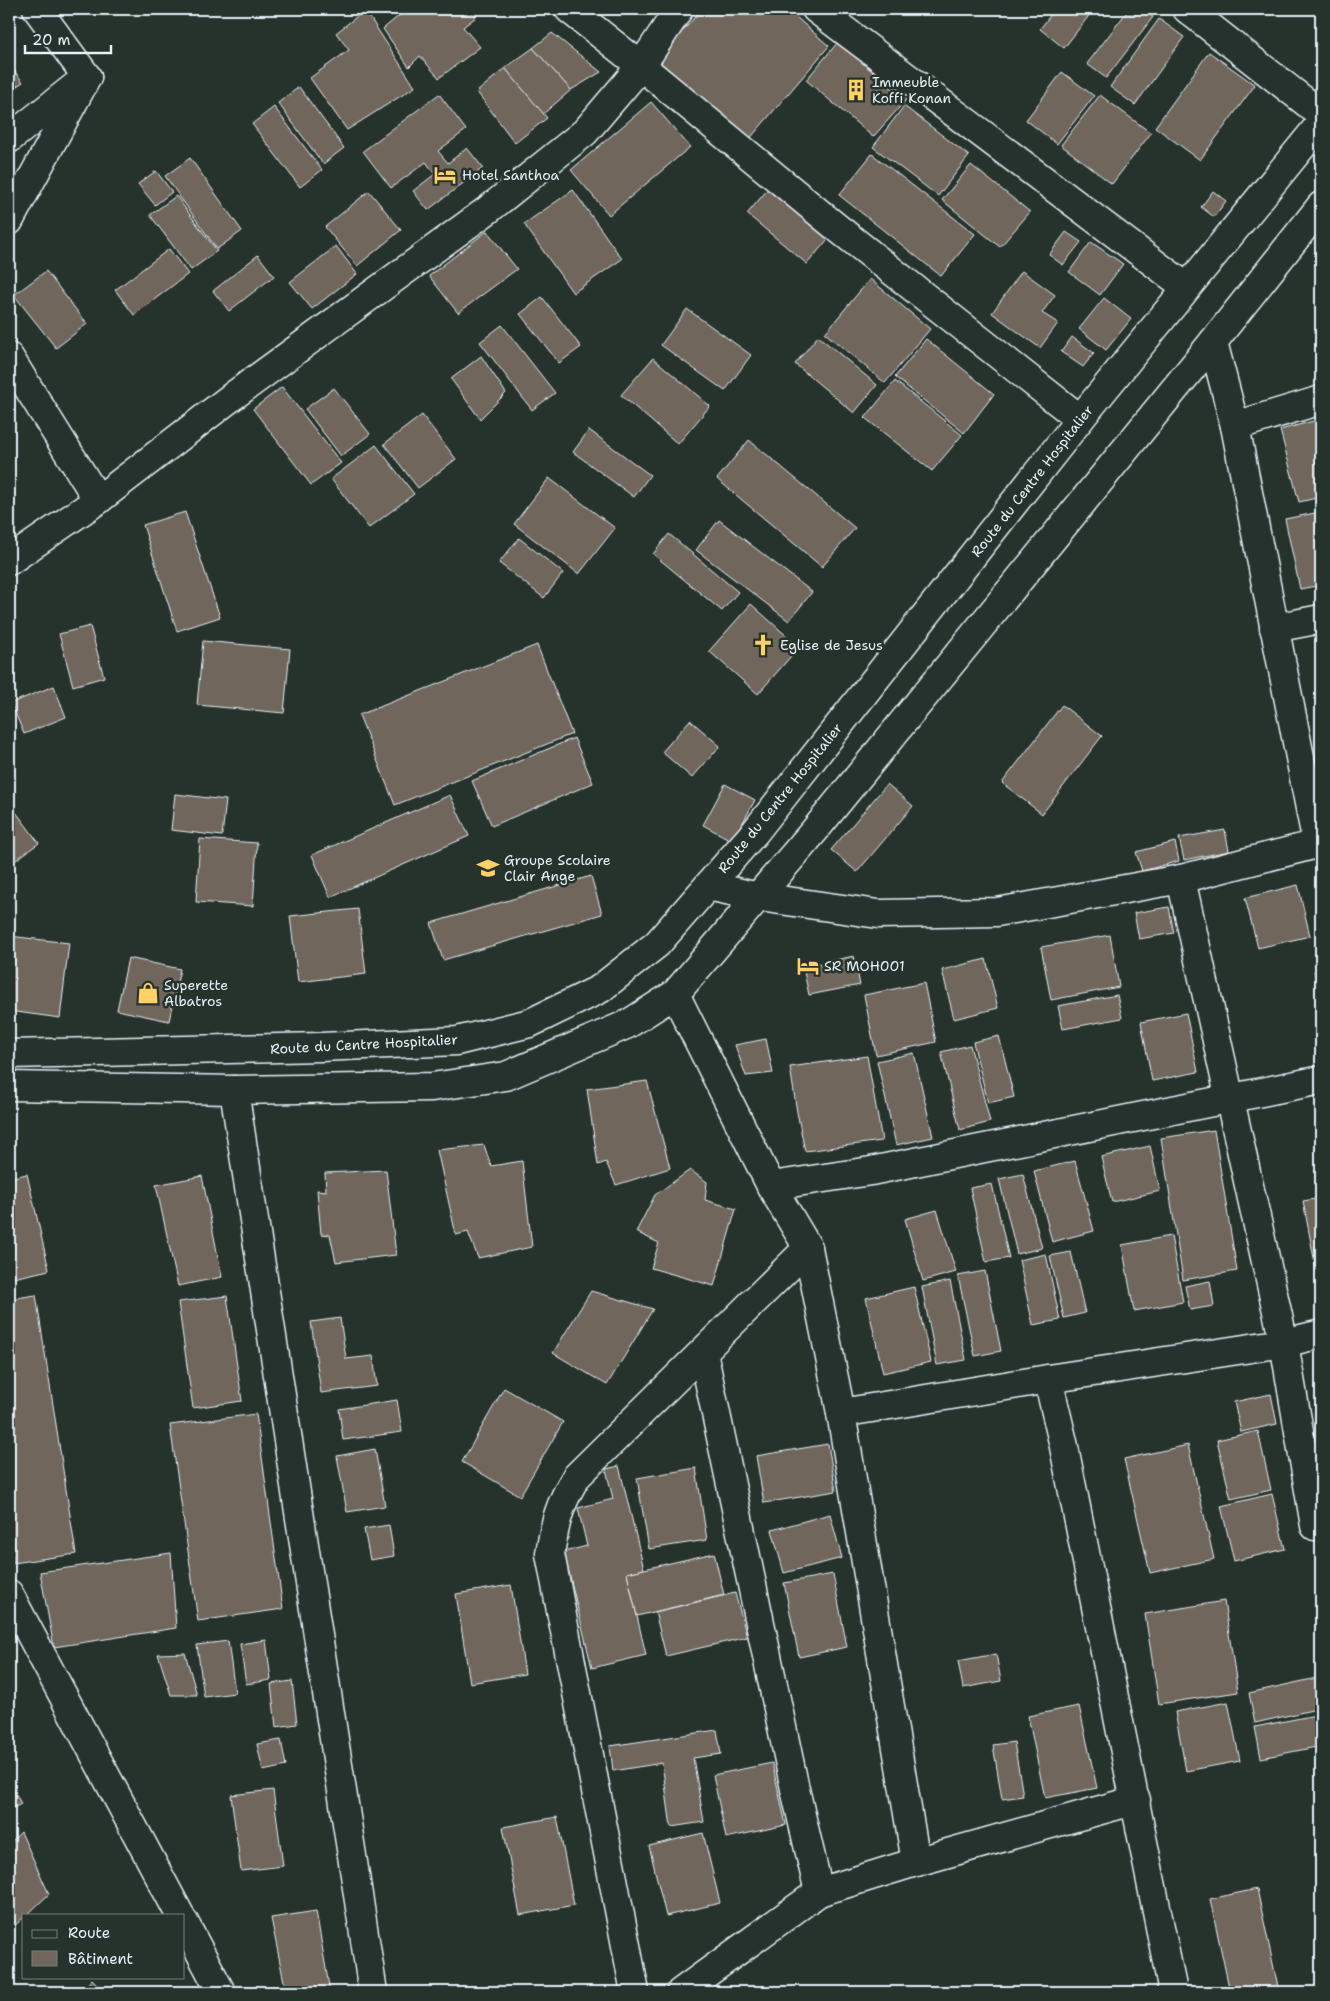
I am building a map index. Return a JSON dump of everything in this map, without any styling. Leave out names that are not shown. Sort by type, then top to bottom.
[{"type":"street","points":[[37,9],[86,77]]},
{"type":"street","points":[[569,9],[641,66],[834,226],[1080,419]]},
{"type":"street","points":[[9,560],[98,500],[233,396],[512,191],[585,132],[641,66],[679,9]]},
{"type":"street","points":[[816,9],[1186,287]]},
{"type":"street","points":[[1187,9],[1321,114]]},
{"type":"street","points":[[9,139],[86,77]]},
{"type":"street","points":[[9,221],[86,77]]},
{"type":"street","name":"Route du Centre Hospitalier","points":[[9,1054],[340,1046],[457,1041],[530,1023],[600,989],[657,944],[755,832],[1080,419],[1321,123]]},
{"type":"street","points":[[9,1086],[234,1090],[432,1087],[506,1076],[628,1024],[675,994],[760,897],[1213,342],[1321,206]]},
{"type":"street","points":[[708,886],[760,897],[878,914],[997,912],[1181,879],[1319,844],[1274,628],[1235,426],[1213,342]]},
{"type":"street","points":[[9,357],[98,500]]},
{"type":"street","points":[[1235,426],[1321,400]]},
{"type":"street","points":[[1274,628],[1321,619]]},
{"type":"street","points":[[1181,879],[1284,1343],[1315,1526]]},
{"type":"street","points":[[675,994],[771,1186],[808,1248],[841,1413],[916,1862]]},
{"type":"street","points":[[771,1186],[871,1171],[1229,1097],[1321,1080]]},
{"type":"street","points":[[234,1090],[372,1992]]},
{"type":"street","points":[[635,1992],[550,1554],[554,1528],[563,1499],[576,1477],[808,1248]]},
{"type":"street","points":[[841,1413],[1284,1343],[1321,1334]]},
{"type":"street","points":[[703,1352],[795,1790],[819,1892]]},
{"type":"street","points":[[1048,1379],[1063,1442],[1173,1992]]},
{"type":"street","points":[[9,1594],[179,1914]]},
{"type":"street","points":[[681,1992],[819,1892],[916,1862],[1136,1800]]},
{"type":"street","points":[[185,1924],[221,1992]]},
{"type":"building","points":[[407,9],[469,9],[476,17],[463,27],[480,47],[439,78],[420,56],[409,67],[383,29]]},
{"type":"building","points":[[702,9],[787,9],[829,46],[747,142],[653,65]]},
{"type":"building","points":[[1055,9],[1094,9],[1064,48],[1040,29]]},
{"type":"building","points":[[1129,9],[1142,9],[1153,17],[1106,78],[1087,64]]},
{"type":"building","points":[[365,10],[415,87],[347,130],[310,78],[349,50],[336,33]]},
{"type":"building","points":[[1159,19],[1184,37],[1135,105],[1110,87]]},
{"type":"building","points":[[552,33],[601,72],[571,90],[533,48]]},
{"type":"building","name":"Immeuble Koffi Konan","points":[[838,42],[906,100],[873,137],[806,80]]},
{"type":"building","points":[[533,48],[571,90],[543,114],[505,68]]},
{"type":"building","points":[[1209,52],[1255,85],[1200,160],[1155,127]]},
{"type":"building","points":[[9,64],[23,82],[9,91]]},
{"type":"building","points":[[505,68],[547,118],[515,143],[477,92]]},
{"type":"building","points":[[1062,72],[1094,96],[1057,144],[1026,120]]},
{"type":"building","points":[[299,87],[344,148],[323,164],[278,103]]},
{"type":"building","points":[[439,94],[466,130],[438,151],[448,163],[467,148],[483,168],[428,210],[413,191],[435,174],[426,162],[391,188],[363,151]]},
{"type":"building","points":[[1100,95],[1151,133],[1112,184],[1061,145]]},
{"type":"building","points":[[651,102],[690,147],[609,215],[571,170]]},
{"type":"building","points":[[904,106],[969,156],[938,196],[873,147]]},
{"type":"building","points":[[274,107],[322,170],[300,187],[252,124]]},
{"type":"building","points":[[872,154],[975,234],[941,276],[839,195]]},
{"type":"building","points":[[190,158],[242,231],[217,249],[165,176]]},
{"type":"building","points":[[971,165],[1030,212],[1000,247],[942,200]]},
{"type":"building","points":[[156,171],[172,192],[155,205],[138,184]]},
{"type":"building","points":[[768,189],[828,239],[807,264],[747,214]]},
{"type":"building","points":[[573,190],[622,259],[573,293],[524,224]]},
{"type":"building","points":[[369,191],[401,230],[357,266],[325,227]]},
{"type":"building","points":[[1213,191],[1226,201],[1214,217],[1201,207]]},
{"type":"building","points":[[176,196],[217,251],[191,270],[150,215]]},
{"type":"building","points":[[487,231],[517,269],[458,313],[429,276]]},
{"type":"building","points":[[1066,232],[1081,242],[1063,265],[1049,255]]},
{"type":"building","points":[[1091,242],[1123,264],[1100,295],[1069,272]]},
{"type":"building","points":[[336,246],[357,274],[312,309],[290,282]]},
{"type":"building","points":[[169,249],[188,274],[134,315],[115,290]]},
{"type":"building","points":[[258,255],[274,276],[229,311],[213,291]]},
{"type":"building","points":[[46,271],[87,324],[56,348],[14,295]]},
{"type":"building","points":[[1022,271],[1055,295],[1042,313],[1058,323],[1040,348],[992,313]]},
{"type":"building","points":[[870,279],[930,329],[885,383],[825,333]]},
{"type":"building","points":[[542,297],[581,347],[559,363],[520,314]]},
{"type":"building","points":[[1104,298],[1131,319],[1106,350],[1079,329]]},
{"type":"building","points":[[687,309],[751,355],[725,391],[661,345]]},
{"type":"building","points":[[502,325],[555,393],[532,410],[480,342]]},
{"type":"building","points":[[818,336],[877,385],[854,413],[795,364]]},
{"type":"building","points":[[1072,337],[1094,353],[1083,367],[1061,352]]},
{"type":"building","points":[[926,339],[994,394],[964,433],[895,377]]},
{"type":"building","points":[[481,356],[506,393],[480,419],[451,379]]},
{"type":"building","points":[[653,358],[710,406],[678,444],[621,395]]},
{"type":"building","points":[[895,381],[962,435],[932,471],[865,418]]},
{"type":"building","points":[[282,387],[341,463],[311,485],[253,409]]},
{"type":"building","points":[[334,388],[370,434],[341,456],[305,409]]},
{"type":"building","points":[[422,415],[456,459],[418,488],[384,444]]},
{"type":"building","points":[[1321,419],[1321,497],[1299,502],[1280,430]]},
{"type":"building","points":[[589,430],[650,475],[634,497],[573,452]]},
{"type":"building","points":[[749,440],[855,528],[822,567],[717,479]]},
{"type":"building","points":[[376,445],[414,494],[369,528],[331,479]]},
{"type":"building","points":[[549,478],[615,528],[579,574],[514,524]]},
{"type":"building","points":[[185,512],[220,617],[177,631],[143,525]]},
{"type":"building","points":[[1315,513],[1321,541],[1321,585],[1300,589],[1285,519]]},
{"type":"building","points":[[719,520],[812,592],[789,621],[696,550]]},
{"type":"building","points":[[669,534],[738,592],[722,611],[653,554]]},
{"type":"building","points":[[519,538],[563,573],[544,598],[499,563]]},
{"type":"building","points":[[751,604],[799,647],[758,694],[709,651]]},
{"type":"building","points":[[90,626],[104,677],[73,686],[59,634]]},
{"type":"building","points":[[203,641],[290,649],[284,713],[197,705]]},
{"type":"building","points":[[537,645],[572,734],[395,805],[359,715]]},
{"type":"building","points":[[54,686],[66,717],[24,734],[11,703]]},
{"type":"building","points":[[1062,705],[1102,736],[1042,814],[1002,783]]},
{"type":"building","points":[[690,720],[720,746],[692,778],[662,752]]},
{"type":"building","points":[[574,738],[593,783],[492,826],[472,781]]},
{"type":"building","points":[[725,784],[755,800],[733,841],[703,825]]},
{"type":"building","points":[[887,784],[913,806],[857,872],[831,850]]},
{"type":"building","points":[[175,794],[226,800],[222,836],[171,830]]},
{"type":"building","points":[[450,795],[469,836],[330,897],[312,855]]},
{"type":"building","points":[[9,805],[39,843],[9,865]]},
{"type":"building","points":[[1225,830],[1229,851],[1184,860],[1179,838]]},
{"type":"building","points":[[200,839],[257,843],[253,906],[196,902]]},
{"type":"building","points":[[1175,842],[1179,861],[1142,871],[1136,852]]},
{"type":"building","points":[[591,876],[602,914],[443,960],[431,923]]},
{"type":"building","points":[[1298,885],[1310,936],[1258,948],[1245,898]]},
{"type":"building","points":[[1169,907],[1174,933],[1139,939],[1134,913]]},
{"type":"building","points":[[358,909],[366,974],[298,982],[290,916]]},
{"type":"building","points":[[1110,935],[1119,987],[1051,1000],[1041,947]]},
{"type":"building","points":[[9,936],[69,943],[60,1018],[9,1011]]},
{"type":"building","points":[[854,956],[860,985],[809,995],[803,967]]},
{"type":"building","points":[[128,958],[180,969],[169,1021],[117,1010]]},
{"type":"building","points":[[986,959],[998,1008],[954,1019],[942,970]]},
{"type":"building","points":[[1321,969],[1321,1000],[1314,971]]},
{"type":"building","points":[[924,983],[936,1042],[876,1055],[864,995]]},
{"type":"building","points":[[1117,995],[1122,1018],[1063,1029],[1058,1006]]},
{"type":"building","points":[[1186,1013],[1198,1072],[1152,1081],[1141,1022]]},
{"type":"building","points":[[999,1036],[1014,1097],[988,1103],[973,1042]]},
{"type":"building","points":[[766,1039],[773,1073],[746,1076],[735,1045]]},
{"type":"building","points":[[970,1045],[990,1122],[960,1130],[941,1052]]},
{"type":"building","points":[[914,1053],[933,1137],[896,1145],[877,1061]]},
{"type":"building","points":[[867,1056],[882,1141],[805,1151],[790,1067]]},
{"type":"building","points":[[647,1081],[670,1168],[616,1185],[606,1162],[598,1165],[587,1089]]},
{"type":"building","points":[[1214,1130],[1237,1271],[1183,1280],[1161,1138]]},
{"type":"building","points":[[484,1145],[491,1166],[522,1161],[532,1247],[478,1258],[468,1232],[456,1235],[437,1150]]},
{"type":"building","points":[[1150,1146],[1160,1191],[1112,1202],[1101,1157]]},
{"type":"building","points":[[1075,1161],[1094,1231],[1052,1242],[1034,1171]]},
{"type":"building","points":[[386,1170],[396,1255],[336,1262],[330,1235],[321,1234],[317,1190],[326,1191],[325,1173]]},
{"type":"building","points":[[690,1170],[707,1182],[705,1200],[736,1209],[714,1286],[651,1268],[659,1243],[636,1232],[655,1195]]},
{"type":"building","points":[[27,1174],[49,1270],[9,1279],[9,1178]]},
{"type":"building","points":[[1023,1174],[1042,1248],[1017,1254],[999,1179]]},
{"type":"building","points":[[202,1176],[222,1277],[178,1286],[156,1185]]},
{"type":"building","points":[[992,1184],[1009,1258],[986,1262],[970,1188]]},
{"type":"building","points":[[1321,1198],[1321,1284],[1319,1284],[1303,1201]]},
{"type":"building","points":[[937,1210],[956,1272],[923,1281],[905,1219]]},
{"type":"building","points":[[1171,1236],[1183,1302],[1134,1311],[1122,1245]]},
{"type":"building","points":[[1071,1252],[1085,1313],[1064,1318],[1050,1256]]},
{"type":"building","points":[[1046,1254],[1060,1320],[1033,1325],[1019,1260]]},
{"type":"building","points":[[985,1271],[1001,1351],[975,1356],[958,1276]]},
{"type":"building","points":[[950,1281],[966,1360],[937,1365],[922,1287]]},
{"type":"building","points":[[1210,1281],[1214,1306],[1190,1310],[1185,1286]]},
{"type":"building","points":[[914,1287],[931,1362],[883,1373],[866,1298]]},
{"type":"building","points":[[591,1291],[653,1309],[607,1385],[553,1353]]},
{"type":"building","points":[[36,1295],[76,1554],[13,1563],[9,1535],[9,1299]]},
{"type":"building","points":[[227,1296],[242,1401],[193,1408],[178,1302]]},
{"type":"building","points":[[340,1318],[346,1359],[373,1356],[377,1386],[321,1393],[311,1322]]},
{"type":"building","points":[[504,1388],[563,1422],[520,1496],[462,1462]]},
{"type":"building","points":[[1271,1394],[1277,1424],[1241,1432],[1234,1402]]},
{"type":"building","points":[[397,1400],[402,1432],[343,1440],[339,1409]]},
{"type":"building","points":[[256,1414],[283,1609],[198,1621],[170,1425]]},
{"type":"building","points":[[1258,1431],[1271,1490],[1231,1499],[1217,1440]]},
{"type":"building","points":[[828,1444],[836,1491],[764,1503],[756,1456]]},
{"type":"building","points":[[1188,1445],[1214,1559],[1150,1573],[1124,1459]]},
{"type":"building","points":[[375,1449],[385,1506],[347,1512],[337,1456]]},
{"type":"building","points":[[619,1466],[644,1569],[627,1573],[646,1655],[592,1668],[564,1552],[587,1546],[578,1508],[613,1499],[606,1469]]},
{"type":"building","points":[[696,1468],[707,1540],[649,1549],[637,1478]]},
{"type":"building","points":[[1272,1494],[1285,1549],[1234,1561],[1221,1506]]},
{"type":"building","points":[[830,1514],[842,1558],[784,1573],[772,1530]]},
{"type":"building","points":[[389,1525],[394,1556],[370,1560],[364,1529]]},
{"type":"building","points":[[171,1553],[176,1628],[54,1647],[40,1572]]},
{"type":"building","points":[[714,1553],[724,1595],[637,1616],[627,1573]]},
{"type":"building","points":[[833,1574],[847,1647],[799,1657],[784,1583]]},
{"type":"building","points":[[511,1585],[525,1674],[470,1683],[456,1594]]},
{"type":"building","points":[[735,1593],[747,1637],[666,1656],[655,1612]]},
{"type":"building","points":[[1224,1601],[1238,1692],[1159,1704],[1145,1614]]},
{"type":"building","points":[[266,1640],[271,1680],[246,1684],[240,1644]]},
{"type":"building","points":[[228,1641],[235,1693],[204,1697],[197,1645]]},
{"type":"building","points":[[185,1653],[197,1695],[171,1695],[158,1654]]},
{"type":"building","points":[[996,1654],[1001,1681],[963,1688],[958,1661]]},
{"type":"building","points":[[1321,1677],[1321,1708],[1255,1723],[1249,1693]]},
{"type":"building","points":[[292,1681],[297,1724],[276,1727],[271,1684]]},
{"type":"building","points":[[1228,1702],[1240,1761],[1186,1771],[1175,1712]]},
{"type":"building","points":[[1079,1706],[1097,1788],[1045,1798],[1028,1716]]},
{"type":"building","points":[[1321,1714],[1321,1746],[1261,1758],[1255,1727]]},
{"type":"building","points":[[717,1730],[721,1754],[693,1758],[704,1822],[671,1827],[662,1763],[613,1771],[610,1746]]},
{"type":"building","points":[[281,1740],[286,1766],[263,1771],[257,1744]]},
{"type":"building","points":[[1014,1742],[1023,1796],[1002,1799],[993,1745]]},
{"type":"building","points":[[772,1763],[786,1825],[726,1838],[713,1775]]},
{"type":"building","points":[[9,1781],[21,1804],[9,1810]]},
{"type":"building","points":[[273,1790],[283,1866],[241,1871],[231,1795]]},
{"type":"building","points":[[557,1817],[574,1905],[520,1915],[503,1827]]},
{"type":"building","points":[[21,1832],[49,1894],[28,1914],[22,1914],[22,1919],[9,1931],[9,1844]]},
{"type":"building","points":[[703,1833],[720,1903],[666,1916],[649,1846]]},
{"type":"building","points":[[1257,1889],[1279,1992],[1230,1992],[1210,1899]]},
{"type":"building","points":[[316,1911],[330,1992],[286,1992],[271,1918]]},
{"type":"building","points":[[92,1979],[104,1992],[81,1992]]},
{"type":"place","name":"Immeuble Koffi Konan","points":[[856,90]]},
{"type":"place","name":"Hotel Santhoa","points":[[445,175]]},
{"type":"place","name":"Eglise de Jesus","points":[[763,645]]},
{"type":"place","name":"Groupe Scolaire Clair Ange","points":[[488,868]]},
{"type":"place","name":"SR MOH001","points":[[808,966]]},
{"type":"place","name":"Superette Albatros","points":[[148,993]]}]
